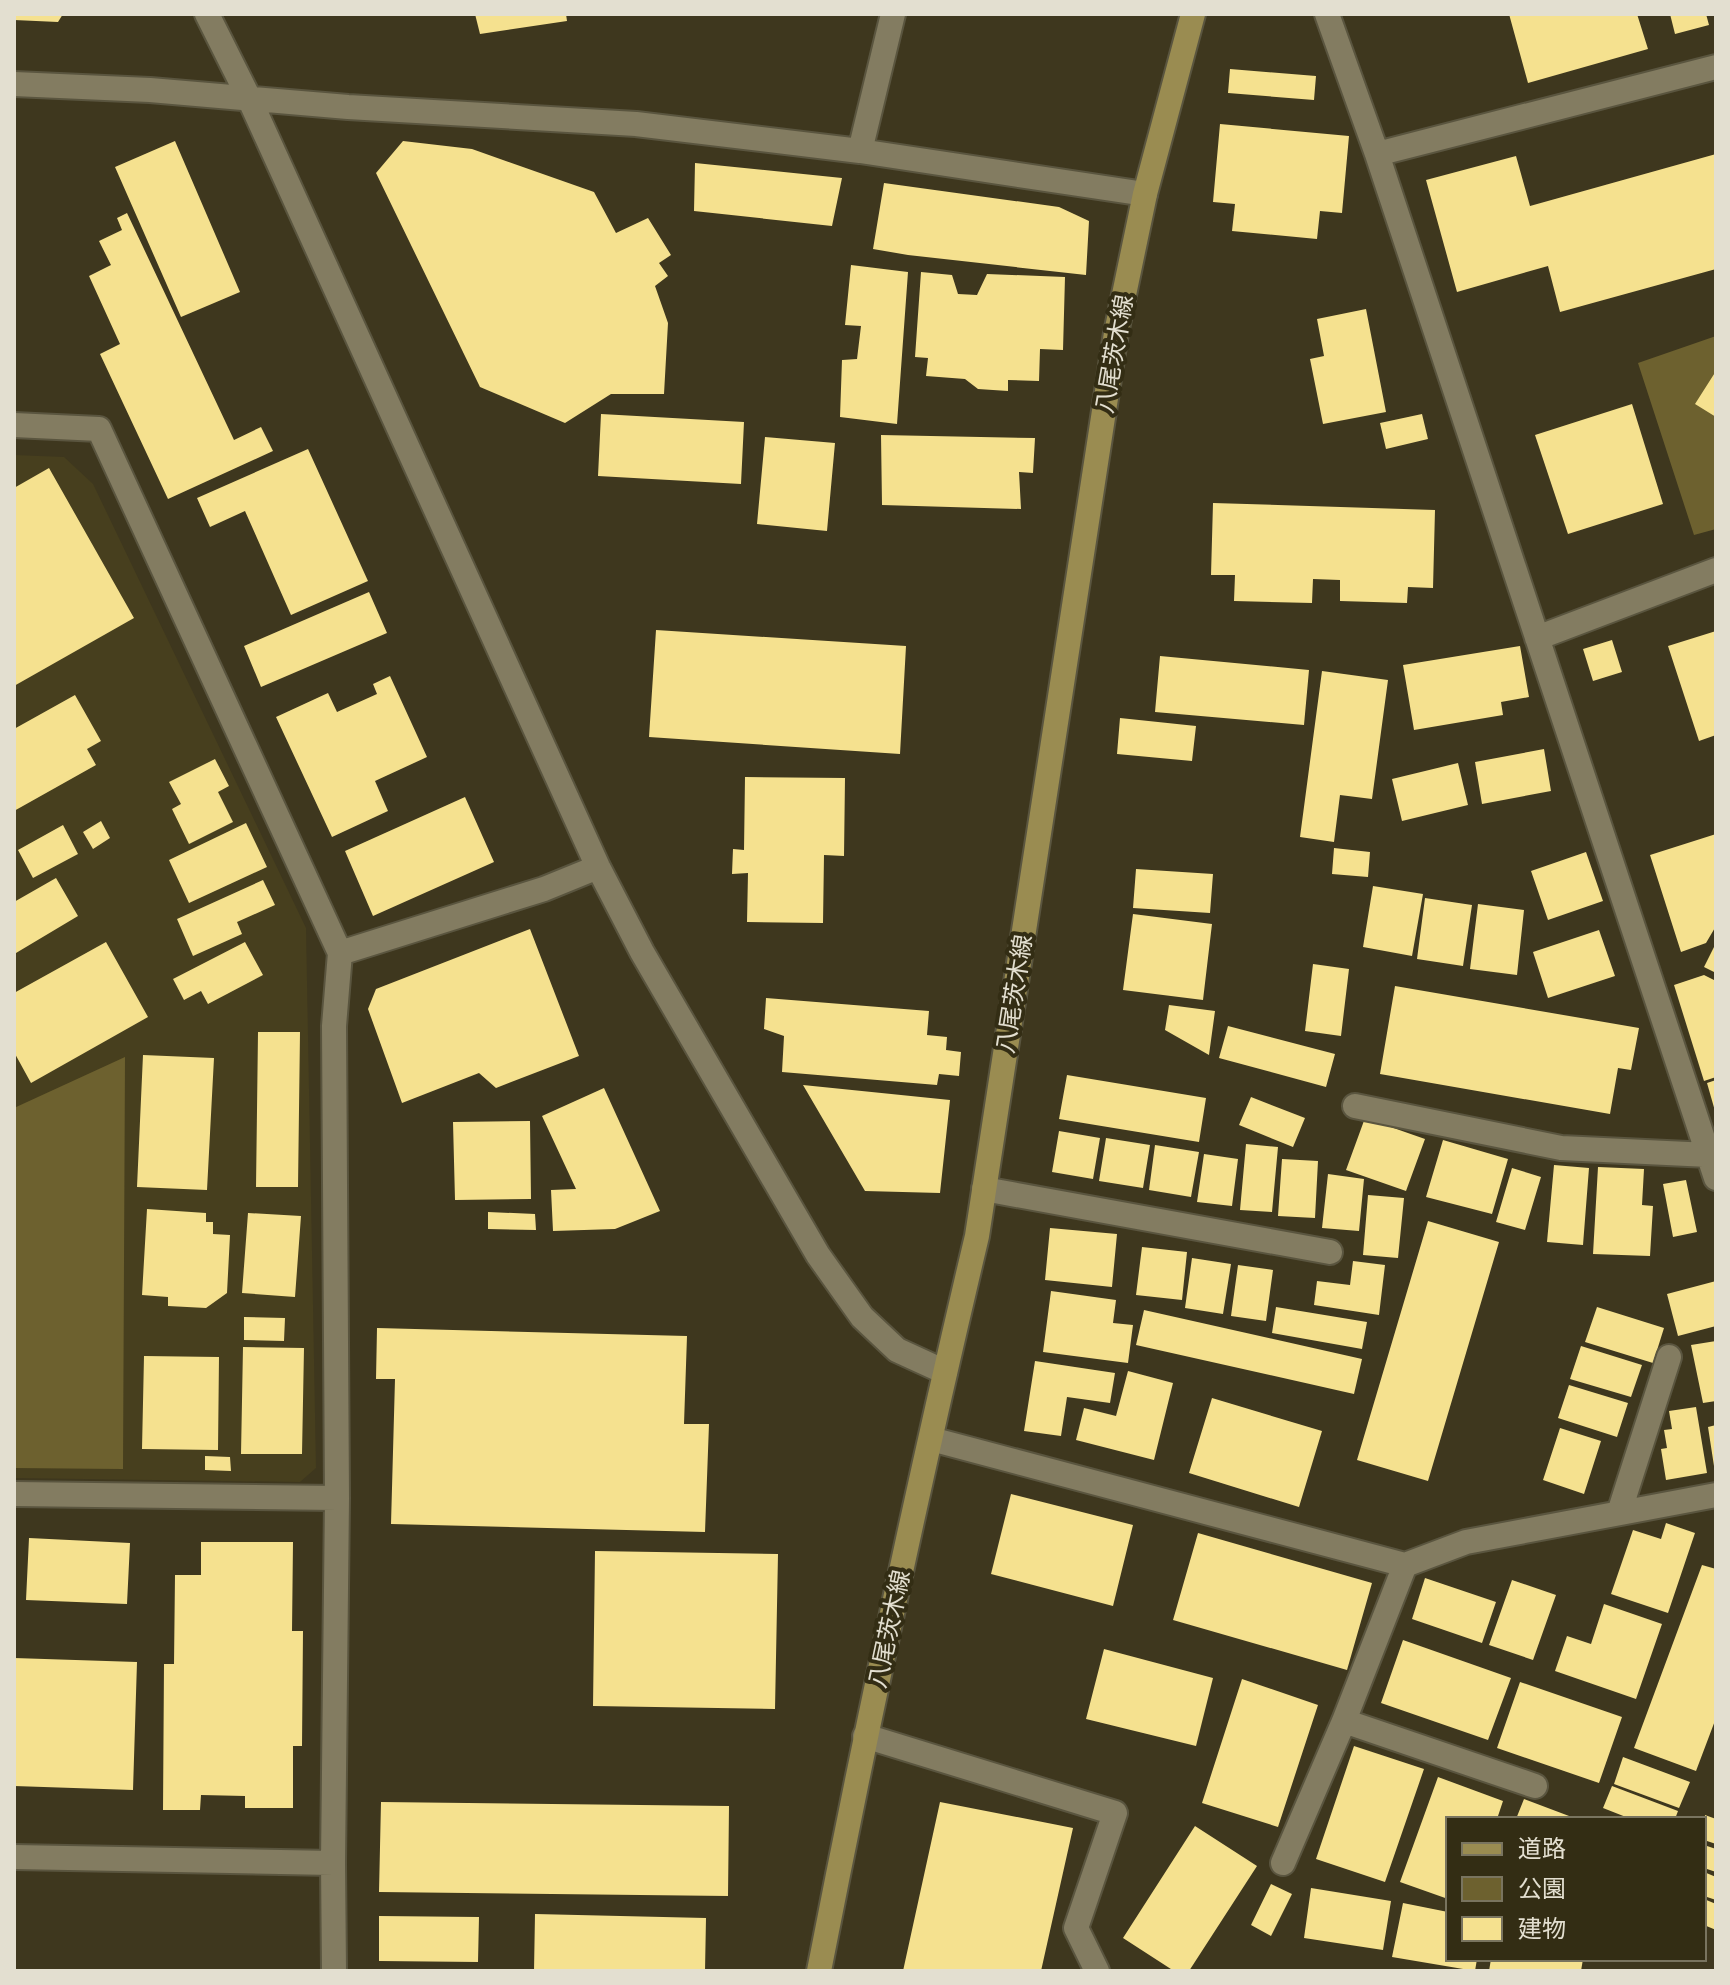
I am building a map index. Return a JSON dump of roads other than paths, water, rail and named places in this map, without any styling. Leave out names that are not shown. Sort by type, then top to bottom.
[{"type":"main road","name":"八尾茨木線","points":[[819,1971],[865,1736],[977,1236],[1116,333],[1145,194],[1193,14]]},
{"type":"street","points":[[207,14],[249,98],[598,867],[642,952],[818,1255],[862,1317],[897,1350],[945,1372]]},
{"type":"street","points":[[860,151],[893,14]]},
{"type":"street","points":[[1327,14],[1377,154],[1712,1166],[1561,1148],[1355,1106]]},
{"type":"street","points":[[1377,154],[1716,67]]},
{"type":"street","points":[[14,84],[150,90],[348,107],[636,124],[860,151],[1145,194]]},
{"type":"street","points":[[14,425],[99,429],[340,953],[334,1026],[337,1498],[334,1971]]},
{"type":"street","points":[[1537,638],[1716,570]]},
{"type":"street","points":[[340,953],[544,889],[598,867]]},
{"type":"street","points":[[984,1189],[1330,1252]]},
{"type":"street","points":[[1619,1513],[1669,1357]]},
{"type":"street","points":[[931,1439],[1405,1565],[1466,1542],[1716,1495]]},
{"type":"street","points":[[14,1494],[337,1498]]},
{"type":"street","points":[[1283,1863],[1344,1721],[1405,1565]]},
{"type":"street","points":[[1344,1721],[1535,1786]]},
{"type":"street","points":[[865,1736],[1115,1813],[1076,1928],[1097,1971]]},
{"type":"street","points":[[14,1857],[333,1863]]}]
